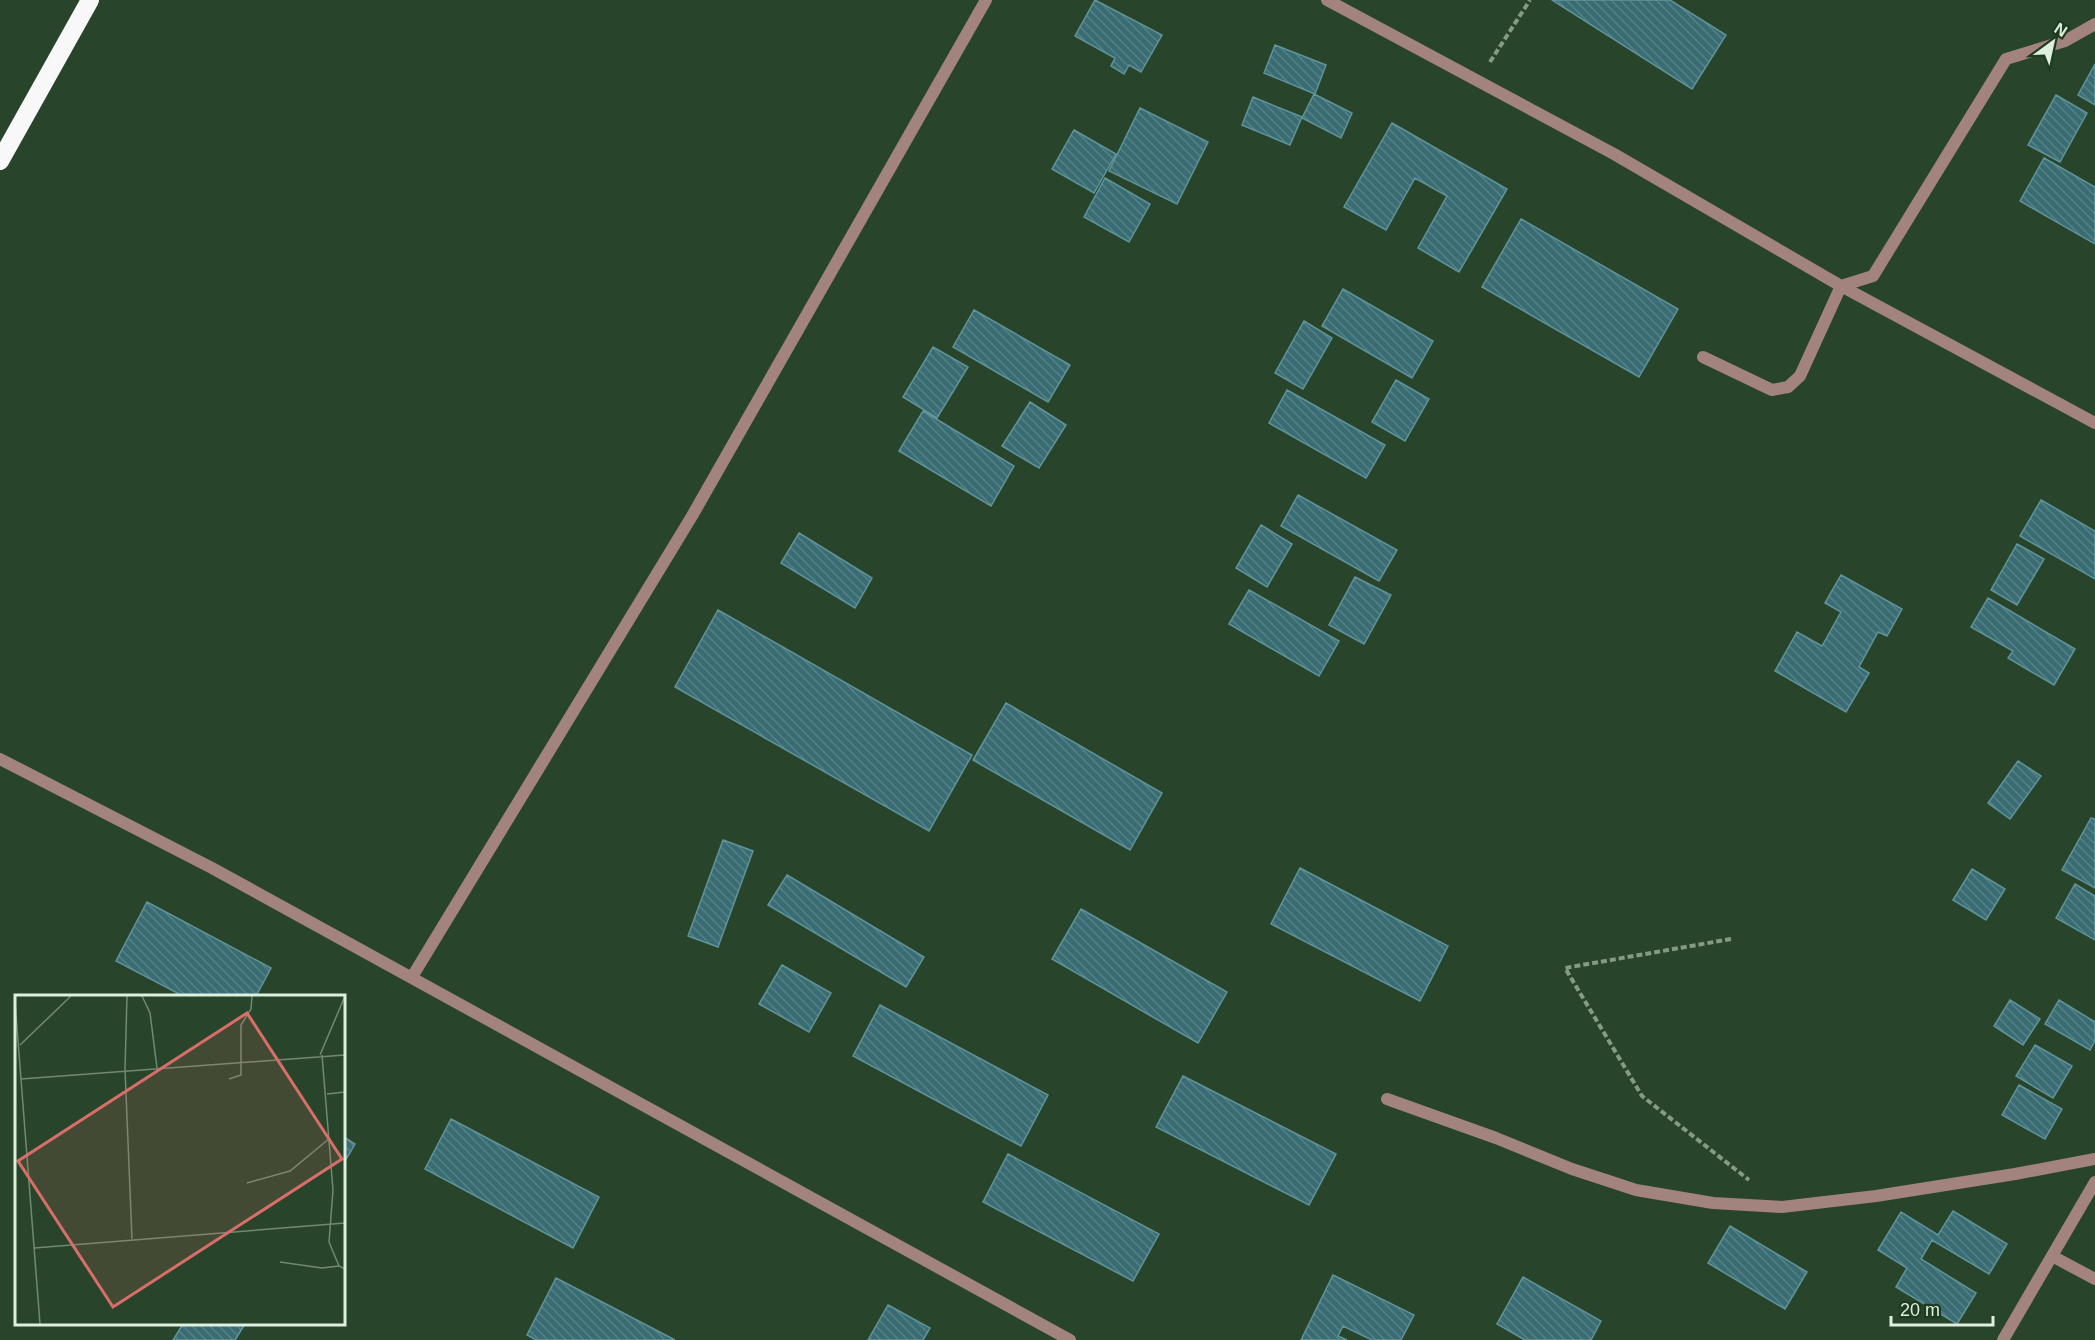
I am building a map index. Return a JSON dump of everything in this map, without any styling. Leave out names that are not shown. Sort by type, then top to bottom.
[{"type":"highway","points":[[0,161],[90,0]]},
{"type":"street","points":[[412,977],[692,516],[986,0]]},
{"type":"street","points":[[1327,0],[1614,154],[1841,286],[2095,423]]},
{"type":"street","points":[[1703,357],[1773,390],[1788,387],[1800,376],[1841,286],[1873,276],[2006,58],[2065,40],[2095,24]]},
{"type":"street","points":[[0,759],[212,868],[1070,1340]]},
{"type":"street","points":[[1387,1099],[1636,1190],[1713,1203],[1782,1207],[1876,1196],[2095,1159]]},
{"type":"street","points":[[2004,1340],[2095,1182]]},
{"type":"street","points":[[2052,1256],[2095,1279]]},
{"type":"path","points":[[1478,80],[1530,0]]},
{"type":"path","points":[[1731,939],[1565,968],[1642,1096],[1782,1207]]},
{"type":"building","points":[[1095,0],[1162,35],[1141,72],[1129,65],[1124,74],[1111,66],[1115,58],[1075,36]]},
{"type":"building","points":[[1552,0],[1670,0],[1726,35],[1692,89]]},
{"type":"building","points":[[1275,45],[1326,65],[1315,94],[1264,73]]},
{"type":"building","points":[[2095,64],[2095,105],[2078,95]]},
{"type":"building","points":[[1314,94],[1352,113],[1341,138],[1302,118]]},
{"type":"building","points":[[2056,95],[2087,113],[2060,162],[2028,145]]},
{"type":"building","points":[[1253,97],[1302,117],[1290,145],[1242,125]]},
{"type":"building","points":[[1140,108],[1208,142],[1177,204],[1109,171]]},
{"type":"building","points":[[1392,123],[1507,189],[1459,272],[1418,248],[1447,196],[1415,178],[1386,230],[1344,207]]},
{"type":"building","points":[[1074,130],[1116,154],[1094,193],[1052,169]]},
{"type":"building","points":[[2044,158],[2095,187],[2095,244],[2020,201]]},
{"type":"building","points":[[1105,178],[1150,204],[1129,242],[1084,217]]},
{"type":"building","points":[[1521,219],[1678,309],[1639,377],[1482,287]]},
{"type":"building","points":[[1343,289],[1433,341],[1412,378],[1322,326]]},
{"type":"building","points":[[974,310],[1070,365],[1048,402],[953,347]]},
{"type":"building","points":[[1304,321],[1332,338],[1303,389],[1275,373]]},
{"type":"building","points":[[933,347],[968,367],[937,418],[903,397]]},
{"type":"building","points":[[1396,380],[1429,399],[1405,441],[1372,422]]},
{"type":"building","points":[[1287,390],[1385,445],[1366,478],[1269,423]]},
{"type":"building","points":[[1030,402],[1066,425],[1039,468],[1002,446]]},
{"type":"building","points":[[923,411],[1014,466],[991,506],[899,451]]},
{"type":"building","points":[[1298,495],[1397,550],[1379,581],[1281,526]]},
{"type":"building","points":[[2041,500],[2095,531],[2095,579],[2020,536]]},
{"type":"building","points":[[1261,525],[1292,544],[1267,587],[1236,568]]},
{"type":"building","points":[[799,533],[872,578],[855,608],[781,563]]},
{"type":"building","points":[[2017,544],[2044,559],[2017,605],[1991,590]]},
{"type":"building","points":[[1841,575],[1902,609],[1887,636],[1878,632],[1859,667],[1869,673],[1846,712],[1775,671],[1797,632],[1822,646],[1841,612],[1825,603]]},
{"type":"building","points":[[1355,577],[1391,595],[1364,644],[1329,625]]},
{"type":"building","points":[[1249,590],[1339,641],[1319,676],[1229,624]]},
{"type":"building","points":[[1988,598],[2075,649],[2054,685],[2008,658],[2013,651],[1971,627]]},
{"type":"building","points":[[718,610],[972,755],[929,831],[675,687]]},
{"type":"building","points":[[1006,703],[1162,793],[1130,850],[973,760]]},
{"type":"building","points":[[2018,761],[2041,776],[2010,819],[1988,803]]},
{"type":"building","points":[[2091,818],[2095,819],[2095,888],[2062,870]]},
{"type":"building","points":[[723,840],[753,851],[718,947],[688,936]]},
{"type":"building","points":[[1300,868],[1448,946],[1420,1001],[1271,924]]},
{"type":"building","points":[[1972,869],[2005,889],[1986,920],[1953,900]]},
{"type":"building","points":[[787,875],[924,957],[906,987],[768,905]]},
{"type":"building","points":[[2075,884],[2095,896],[2095,940],[2056,918]]},
{"type":"building","points":[[147,902],[271,968],[257,995],[181,995],[116,961]]},
{"type":"building","points":[[1081,909],[1227,992],[1198,1043],[1052,959]]},
{"type":"building","points":[[782,965],[831,993],[809,1032],[759,1004]]},
{"type":"building","points":[[2010,1000],[2040,1019],[2023,1045],[1994,1026]]},
{"type":"building","points":[[2059,1000],[2095,1022],[2095,1041],[2090,1050],[2045,1024]]},
{"type":"building","points":[[880,1005],[1048,1095],[1021,1146],[853,1056]]},
{"type":"building","points":[[2035,1045],[2072,1066],[2053,1098],[2016,1076]]},
{"type":"building","points":[[1183,1076],[1336,1154],[1309,1205],[1156,1127]]},
{"type":"building","points":[[2019,1085],[2062,1109],[2045,1139],[2002,1115]]},
{"type":"building","points":[[451,1119],[599,1197],[573,1248],[425,1169]]},
{"type":"building","points":[[345,1138],[355,1144],[345,1161]]},
{"type":"building","points":[[1008,1154],[1159,1234],[1133,1281],[983,1202]]},
{"type":"building","points":[[1953,1211],[2007,1244],[1989,1274],[1932,1240],[1921,1259],[1976,1293],[1957,1324],[1896,1287],[1907,1268],[1878,1250],[1901,1212],[1938,1235]]},
{"type":"building","points":[[1730,1226],[1807,1272],[1785,1309],[1708,1263]]},
{"type":"building","points":[[1333,1275],[1414,1315],[1401,1340],[1372,1340],[1343,1326],[1338,1336],[1347,1340],[1301,1340]]},
{"type":"building","points":[[1523,1277],[1601,1321],[1591,1340],[1525,1340],[1497,1324]]},
{"type":"building","points":[[556,1278],[675,1340],[536,1340],[527,1335]]},
{"type":"building","points":[[888,1305],[930,1328],[923,1340],[868,1340]]},
{"type":"building","points":[[182,1325],[244,1325],[235,1340],[173,1340]]}]
